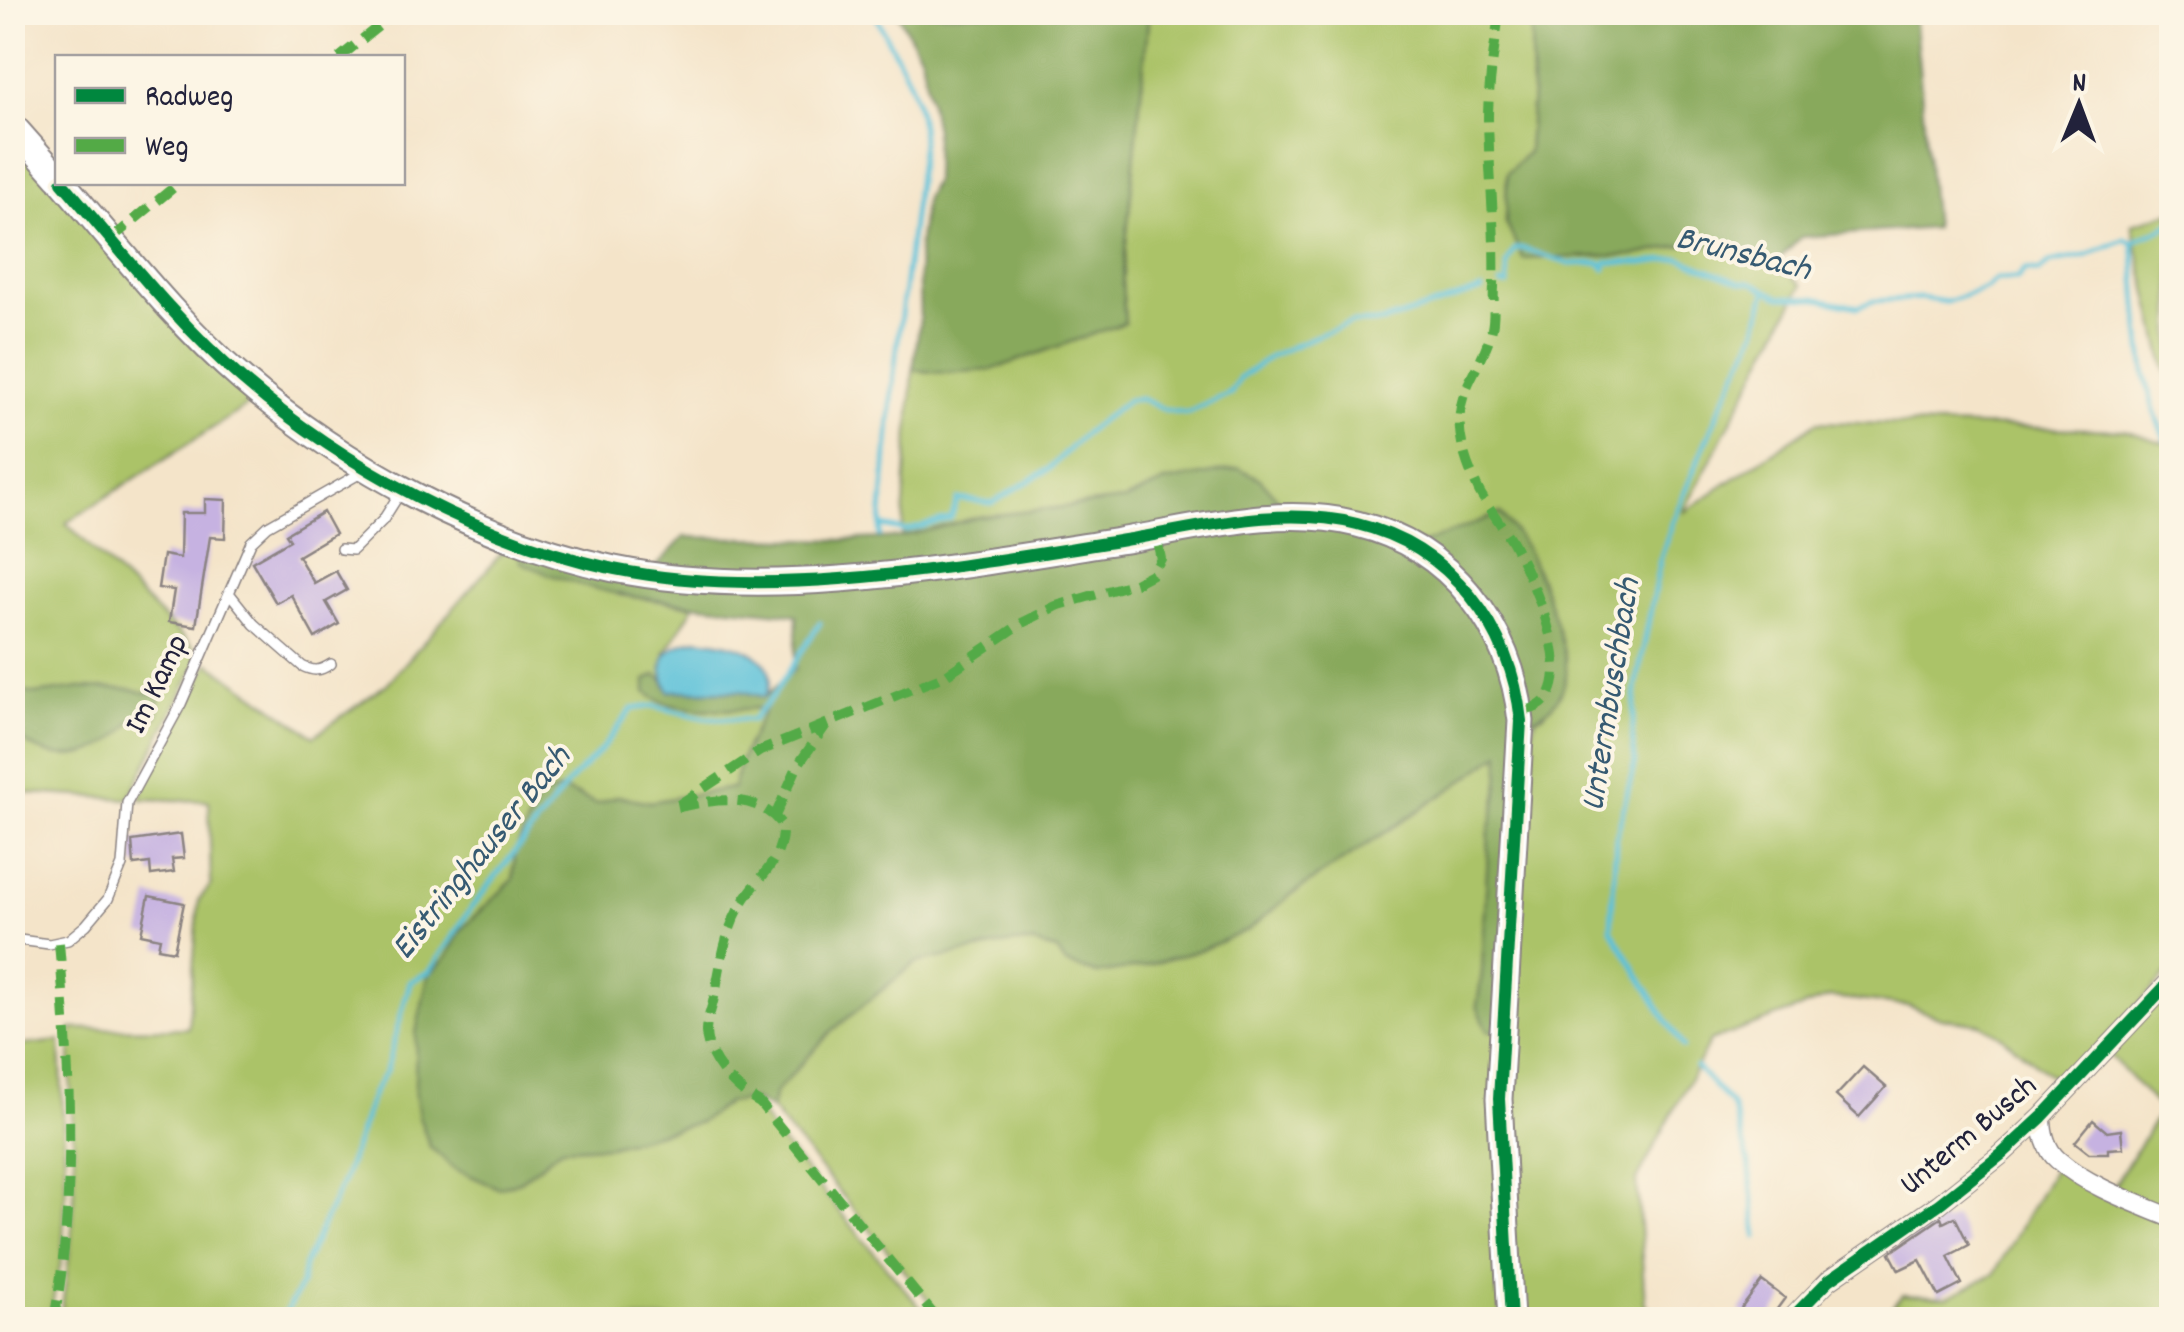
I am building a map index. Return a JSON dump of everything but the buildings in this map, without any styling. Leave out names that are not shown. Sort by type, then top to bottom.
[{"type":"street","points":[[12,125],[55,174]]},
{"type":"street","points":[[64,185],[191,328],[240,378],[293,419],[403,488],[482,526],[552,553],[617,569],[691,578],[812,579],[880,574],[1281,516],[1354,523],[1387,533],[1437,562],[1486,614],[1505,649],[1518,690],[1521,738],[1499,1098],[1511,1320]]},
{"type":"street","name":"Unterm Busch","points":[[1790,1320],[1829,1280],[1939,1204],[2042,1117],[2172,979]]},
{"type":"street","points":[[2042,1117],[2042,1131],[2058,1160],[2111,1191],[2172,1218]]},
{"type":"lane","name":"Im Kamp","points":[[12,939],[59,943],[76,934],[94,916],[114,888],[122,864],[127,803],[181,704],[245,552],[258,534],[368,469]]},
{"type":"lane","points":[[341,549],[353,550],[370,534],[403,488]]},
{"type":"lane","points":[[230,594],[254,624],[302,666],[311,671],[331,664]]},
{"type":"green space","points":[[897,13],[1149,13],[1122,283],[1125,323],[991,370],[913,370],[920,319],[918,248],[925,198],[934,180],[935,130],[921,56]]},
{"type":"green space","points":[[1149,13],[1531,13],[1528,152],[1507,173],[1506,223],[1636,255],[1690,244],[1740,248],[1776,263],[1802,285],[1683,513],[1817,422],[2124,430],[2171,445],[2171,970],[2062,1085],[1980,1024],[1941,1018],[1909,1006],[1831,997],[1710,1041],[1637,1180],[1645,1305],[1661,1319],[1516,1319],[1506,1141],[1522,768],[1535,719],[1544,714],[1566,661],[1545,593],[1525,546],[1500,514],[1423,544],[1286,509],[1260,479],[1165,482],[1125,500],[979,517],[902,537],[913,370],[944,373],[1125,323],[1122,283]]},
{"type":"green space","points":[[1531,13],[1914,13],[1934,228],[1801,237],[1776,263],[1740,248],[1690,244],[1636,255],[1523,259],[1506,223],[1507,173],[1528,152]]},
{"type":"green space","points":[[12,135],[259,398],[66,523],[201,655],[129,799],[13,792]]},
{"type":"green space","points":[[2172,212],[2171,393],[2132,224]]},
{"type":"green space","points":[[1239,468],[1260,479],[1286,509],[1423,544],[1500,513],[1529,555],[1558,630],[1566,676],[1561,693],[1551,706],[1521,722],[1499,1030],[1488,1031],[1477,1006],[1489,832],[1498,794],[1501,753],[1292,894],[1248,930],[1203,949],[1145,966],[1097,974],[1065,963],[1057,951],[1034,943],[1012,943],[915,963],[834,1029],[775,1093],[771,1109],[752,1099],[727,1103],[700,1122],[609,1146],[561,1148],[520,1181],[498,1188],[455,1169],[430,1147],[419,1117],[415,1090],[416,1033],[428,976],[446,958],[462,929],[513,880],[515,852],[538,797],[562,789],[597,804],[618,796],[650,802],[733,788],[741,759],[765,708],[670,705],[646,692],[646,680],[656,675],[669,691],[741,691],[765,697],[795,669],[797,615],[622,595],[554,576],[521,562],[519,554],[649,574],[684,537],[902,537],[979,517],[1125,500],[1165,482]]},
{"type":"green space","points":[[512,541],[619,595],[694,606],[666,652],[663,679],[656,675],[660,702],[709,710],[766,708],[741,759],[733,788],[650,802],[618,796],[597,804],[576,794],[515,852],[513,880],[462,929],[446,958],[428,976],[455,1169],[498,1188],[520,1181],[561,1148],[609,1146],[700,1122],[726,1103],[752,1099],[773,1132],[930,1319],[60,1320],[74,1194],[71,1029],[188,1028],[199,899],[211,885],[209,801],[140,799],[209,663],[314,736],[387,684]]},
{"type":"green space","points":[[80,688],[130,689],[160,696],[157,717],[134,719],[107,744],[76,755],[44,752],[13,733],[13,689],[35,694]]},
{"type":"green space","points":[[1502,752],[1489,832],[1477,1006],[1499,1030],[1506,1319],[944,1319],[771,1109],[775,1093],[834,1029],[914,963],[1012,943],[1034,943],[1145,966],[1203,949],[1248,930],[1292,894]]},
{"type":"green space","points":[[2171,979],[2171,1319],[1882,1320],[1902,1295],[1947,1297],[1994,1274],[2058,1161],[2111,1191],[2161,1110],[2104,1049]]},
{"type":"green space","points":[[60,1041],[66,1189],[62,1258],[49,1319],[13,1319],[13,1046]]},
{"type":"water","points":[[697,639],[739,647],[762,660],[770,682],[765,697],[741,691],[669,691],[663,670],[666,656],[677,646]]},
{"type":"waterway","name":"Eistringhauser Bach","points":[[874,12],[912,88],[922,141],[894,373],[880,535]]},
{"type":"waterway","name":"Brunsbach","points":[[1501,284],[1508,285],[1507,264],[1515,249],[1521,248],[1569,264],[1600,263],[1605,269],[1606,262],[1680,258],[1740,282],[1753,283],[1780,297],[1814,298],[1858,307],[1873,301],[1921,298],[1946,302],[1987,288],[1996,279],[2017,279],[2025,270],[2039,272],[2049,263],[2085,256],[2125,239],[2133,243],[2172,222]]},
{"type":"waterway","points":[[2133,243],[2146,377],[2152,404],[2172,449]]},
{"type":"waterway","name":"Brunsbach","points":[[882,526],[906,531],[951,518],[958,499],[992,503],[1049,469],[1086,432],[1128,400],[1141,399],[1166,410],[1187,413],[1231,393],[1240,378],[1271,356],[1316,336],[1352,323],[1383,322],[1482,290]]},
{"type":"waterway","name":"Untermbuschbach","points":[[1683,1047],[1611,929],[1616,838],[1635,762],[1632,734],[1636,688],[1660,560],[1718,412],[1756,332],[1766,291]]},
{"type":"waterway","name":"Eistringhauser Bach","points":[[282,1320],[301,1284],[304,1265],[344,1178],[373,1093],[386,1071],[410,982],[430,971],[471,908],[632,709],[654,706],[705,718],[752,720],[773,696],[820,623]]},
{"type":"waterway","name":"Untermbuschbach","points":[[1696,1067],[1732,1105],[1749,1163],[1757,1237]]},
{"type":"marked path","points":[[343,55],[396,12]]},
{"type":"marked path","points":[[1499,12],[1488,119],[1493,322],[1462,400],[1460,429],[1474,481],[1521,559],[1551,638],[1555,665],[1552,688],[1541,704],[1520,711]]},
{"type":"marked path","points":[[111,239],[176,185]]},
{"type":"marked path","points":[[938,1320],[760,1103],[725,1074],[708,1043],[707,1024],[730,928],[741,905],[774,859],[782,825],[759,806],[746,802],[718,801],[674,808],[760,751],[946,675],[1022,623],[1056,606],[1135,583],[1152,574],[1161,559],[1156,535]]},
{"type":"marked path","points":[[775,816],[798,765],[826,725]]},
{"type":"marked path","points":[[54,1320],[69,1179],[66,1037],[59,943]]},
{"type":"cycle path","points":[[65,185],[194,334],[282,411],[325,442],[417,497],[465,520],[564,556],[614,569],[676,578],[803,581],[931,570],[1238,520],[1298,517],[1328,518],[1391,535],[1448,572],[1490,623],[1515,686],[1521,721],[1499,1099],[1511,1320]]},
{"type":"cycle path","points":[[1790,1320],[1829,1280],[1939,1204],[2002,1154],[2172,979]]}]
